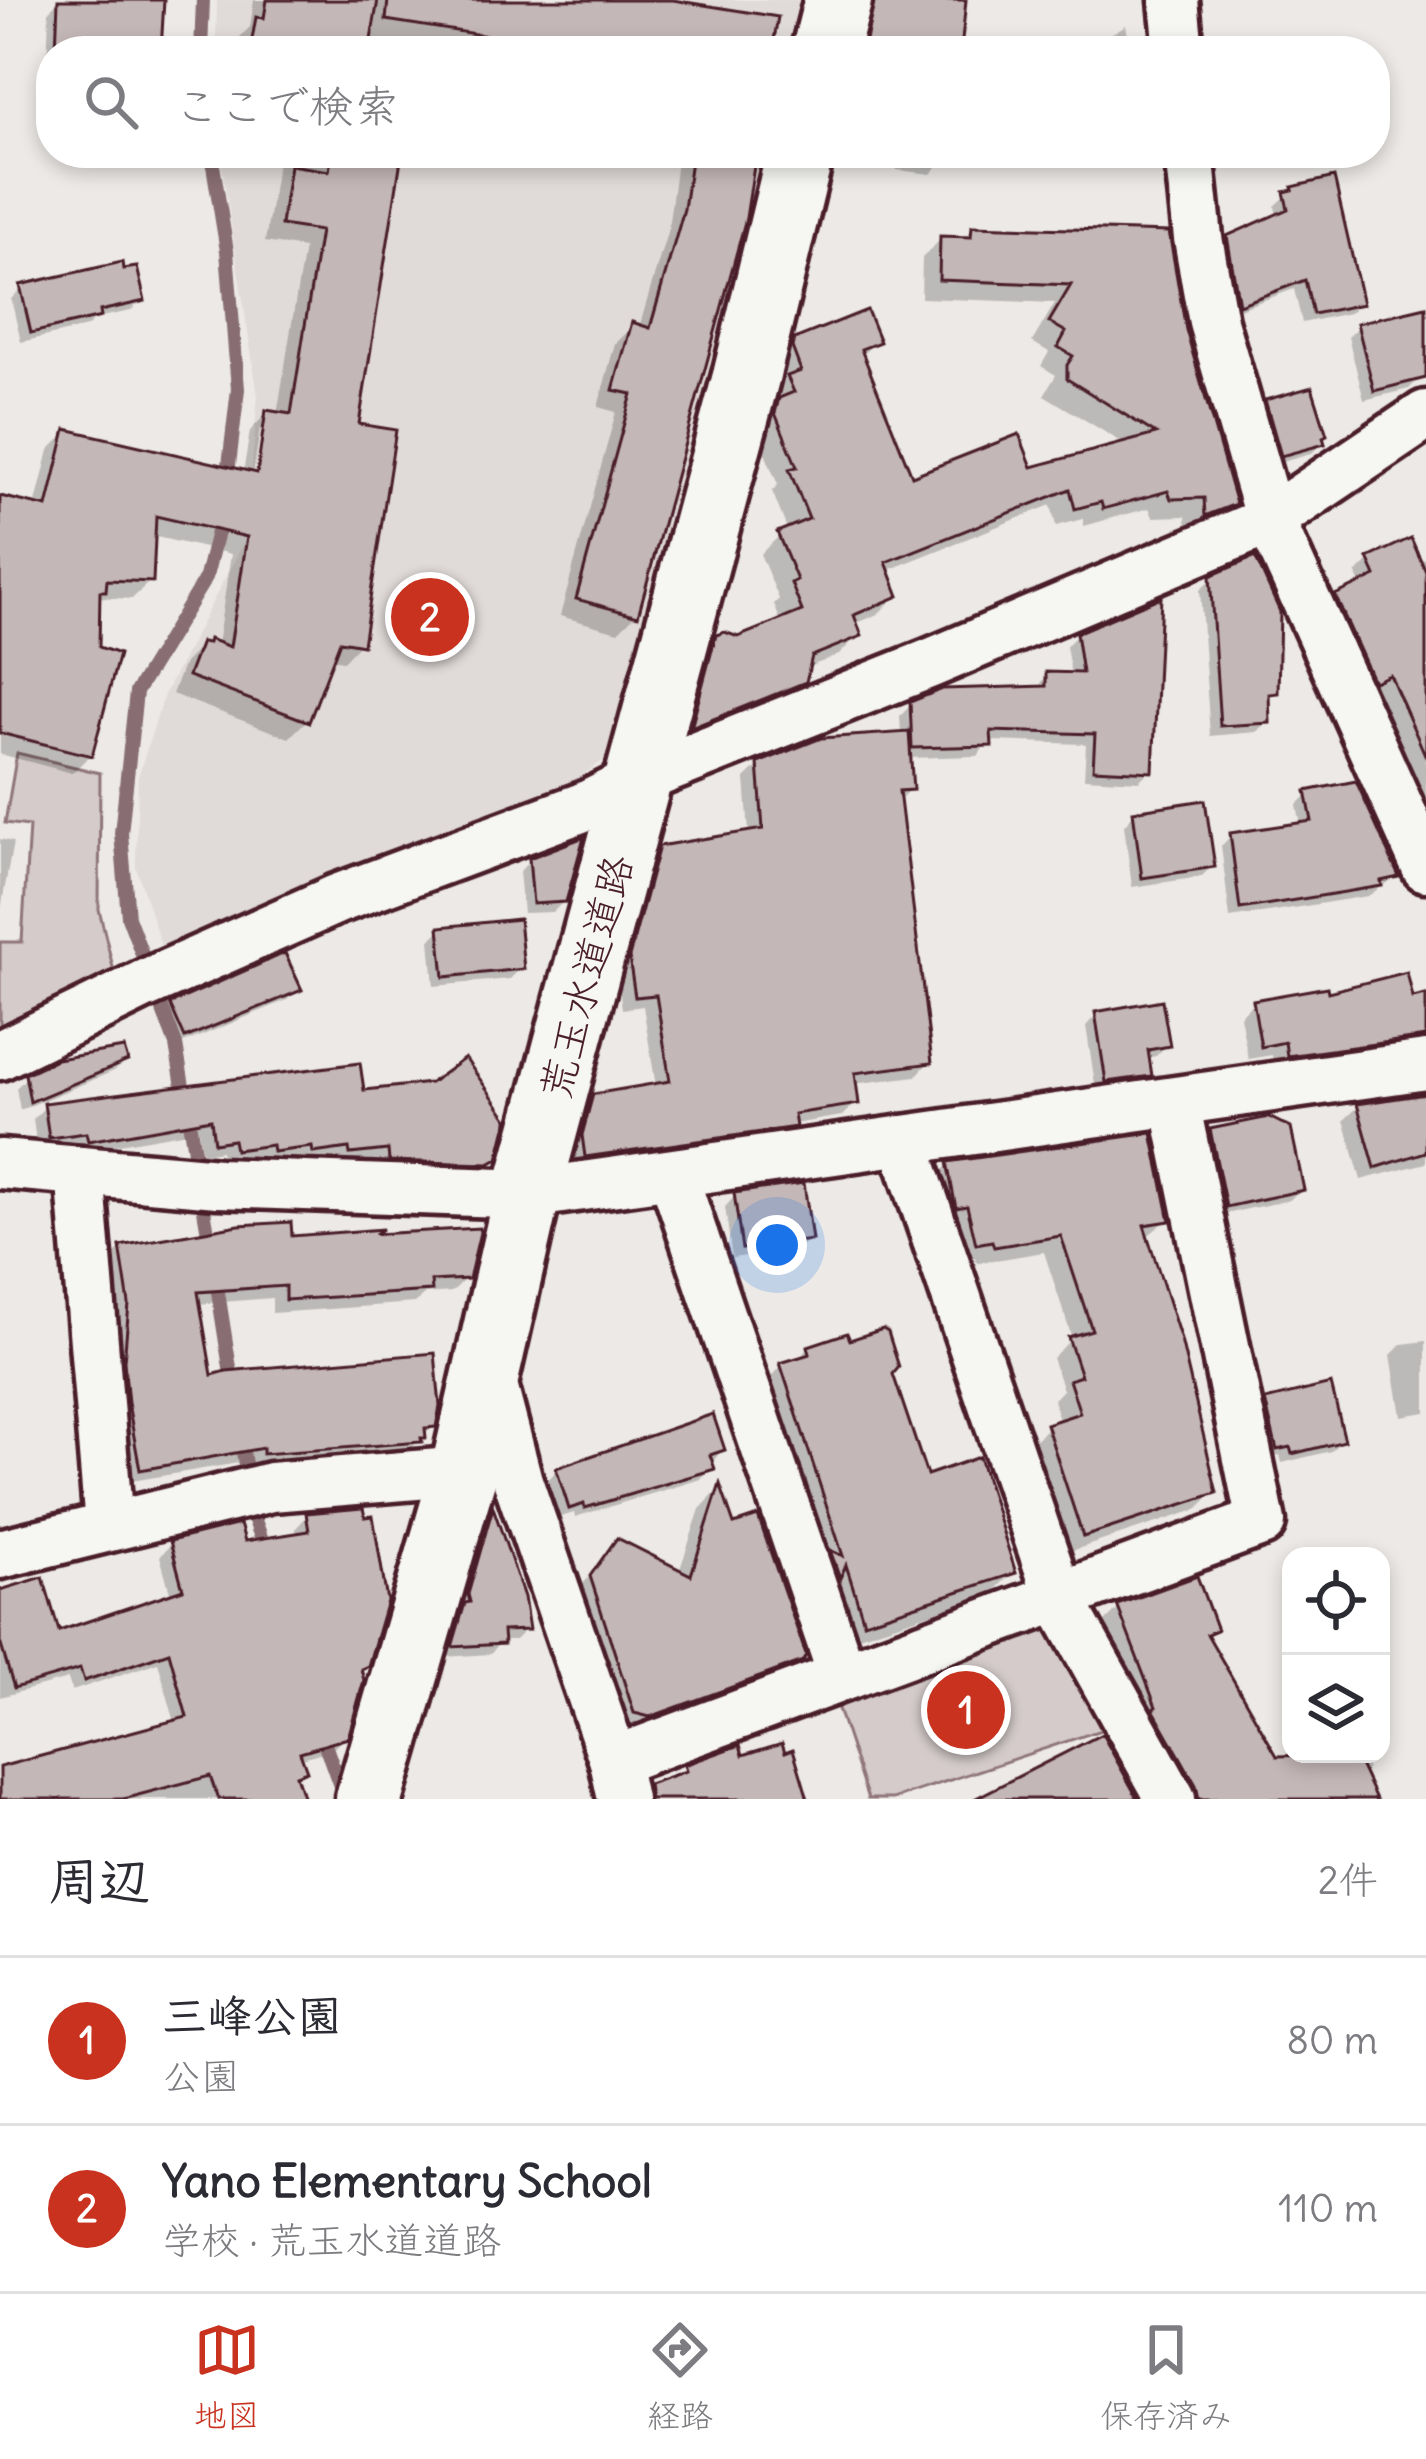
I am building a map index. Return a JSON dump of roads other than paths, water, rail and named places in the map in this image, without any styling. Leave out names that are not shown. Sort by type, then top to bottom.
[{"type":"main road","points":[[829,36],[838,0]]},
{"type":"main road","name":"荒玉水道道路","points":[[369,1799],[464,1471],[527,1194],[640,779],[796,168]]},
{"type":"street","points":[[1174,0],[1178,36]]},
{"type":"street","points":[[1191,168],[1213,322],[1270,520],[1426,867]]},
{"type":"street","points":[[0,1055],[337,899],[586,806],[640,779],[1270,520],[1426,415]]},
{"type":"street","points":[[0,1164],[200,1182],[527,1194],[1426,1065]]},
{"type":"street","points":[[488,1369],[518,1481],[618,1780],[842,1673],[1261,1522],[1175,1102]]},
{"type":"street","points":[[903,1140],[1059,1598],[1171,1799]]},
{"type":"street","points":[[80,1171],[110,1526]]},
{"type":"street","points":[[674,1175],[842,1673]]},
{"type":"street","points":[[0,1554],[258,1490],[464,1471]]},
{"type":"waterway","points":[[202,36],[203,0]]},
{"type":"waterway","points":[[213,168],[227,251],[238,389],[227,482]]},
{"type":"waterway","points":[[210,1245],[176,1045],[128,917],[121,833],[136,692],[206,577],[221,515]]},
{"type":"waterway","points":[[215,1273],[233,1387]]},
{"type":"waterway","points":[[241,1439],[253,1515],[266,1551]]},
{"type":"waterway","points":[[319,1728],[344,1797]]},
{"type":"place","name":"Yano Elementary School","points":[[430,617]]},
{"type":"place","name":"三峰公園","points":[[966,1710]]}]
